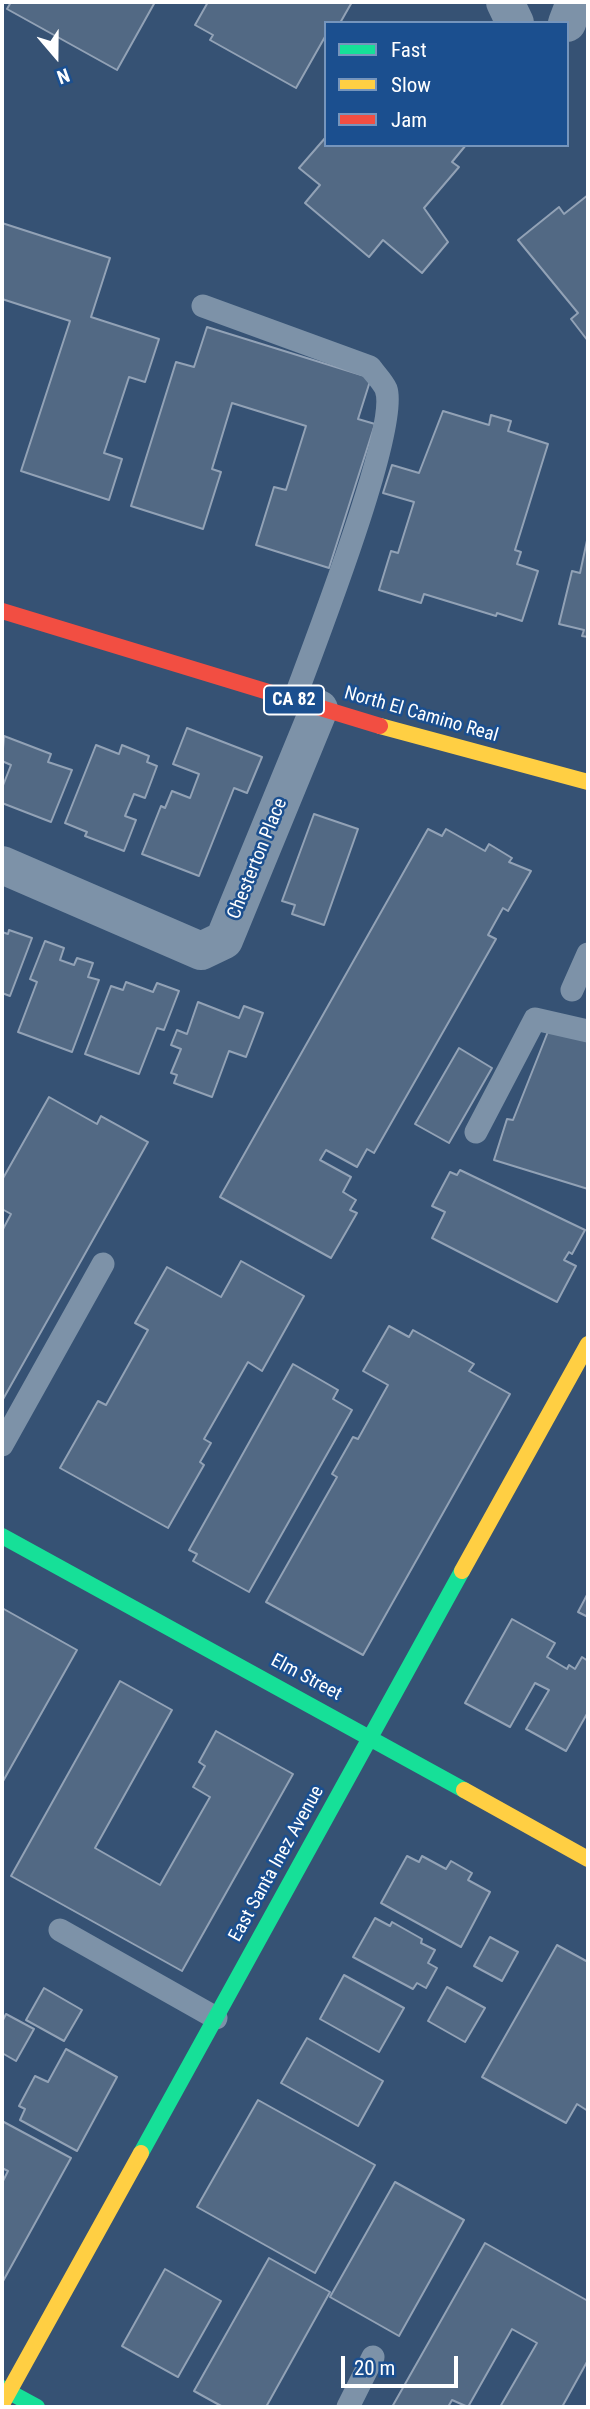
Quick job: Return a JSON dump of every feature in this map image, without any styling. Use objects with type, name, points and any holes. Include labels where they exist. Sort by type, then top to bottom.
[{"type":"street","points":[[505,2],[514,21]]},
{"type":"street","points":[[568,21],[575,2]]},
{"type":"street","name":"North El Camino Real","points":[[2,611],[307,704],[588,782]]},
{"type":"street","name":"Chesterton Place","points":[[2,865],[201,951],[213,946],[224,940],[307,704]]},
{"type":"street","name":"East Santa Inez Avenue","points":[[4,2395],[216,2018],[588,1344]]},
{"type":"street","name":"Elm Street","points":[[2,1536],[588,1858]]},
{"type":"street","points":[[4,2395],[37,2407]]},
{"type":"lane","points":[[203,306],[370,368],[386,389],[387,417],[307,704]]},
{"type":"lane","points":[[572,990],[588,954]]},
{"type":"lane","points":[[476,1132],[535,1019],[588,1031]]},
{"type":"lane","points":[[2,1444],[103,1264]]},
{"type":"lane","points":[[60,1930],[216,2018]]},
{"type":"lane","points":[[348,2407],[373,2357]]},
{"type":"building","points":[[11,2],[155,2],[117,70],[7,9]]},
{"type":"building","points":[[208,2],[352,2],[341,21],[324,21],[324,39],[296,88],[210,40],[213,35],[195,25]]},
{"type":"building","points":[[324,139],[324,147],[464,147],[452,162],[459,167],[424,208],[448,242],[422,273],[383,240],[369,257],[305,203],[320,185],[299,168]]},
{"type":"building","points":[[588,195],[588,341],[571,319],[578,313],[518,240],[559,207],[564,214]]},
{"type":"building","points":[[2,223],[110,258],[91,317],[159,339],[145,382],[129,377],[104,453],[122,459],[109,500],[21,471],[70,321],[2,299]]},
{"type":"building","points":[[207,327],[371,378],[358,419],[375,424],[329,568],[256,545],[274,487],[286,490],[306,426],[232,403],[212,469],[221,472],[203,529],[131,506],[176,362],[194,367]]},
{"type":"building","points":[[443,411],[489,425],[491,415],[511,421],[508,431],[548,444],[515,550],[521,552],[517,564],[538,571],[522,621],[424,594],[421,603],[379,590],[391,551],[398,553],[414,502],[383,493],[392,465],[419,473]]},
{"type":"building","points":[[588,536],[588,637],[582,636],[584,630],[559,624],[572,571],[580,573]]},
{"type":"building","points":[[187,728],[262,757],[247,793],[234,788],[199,876],[142,854],[161,806],[165,808],[172,791],[190,798],[199,774],[173,764]]},
{"type":"building","points":[[4,736],[51,754],[48,762],[72,770],[51,822],[2,803],[2,788],[11,765],[2,761]]},
{"type":"building","points":[[96,745],[119,754],[122,745],[149,756],[147,762],[157,766],[145,798],[134,794],[125,816],[136,820],[124,851],[85,836],[87,832],[65,823]]},
{"type":"building","points":[[314,814],[358,829],[324,925],[292,914],[295,905],[282,901]]},
{"type":"building","points":[[428,829],[442,836],[446,829],[485,851],[489,844],[512,858],[509,862],[531,871],[508,911],[503,908],[488,935],[496,939],[374,1153],[367,1149],[357,1167],[326,1150],[320,1160],[351,1177],[343,1192],[356,1200],[350,1210],[357,1213],[331,1258],[220,1197]]},
{"type":"building","points":[[9,930],[32,938],[10,996],[2,993],[2,932],[8,934]]},
{"type":"building","points":[[45,941],[64,948],[60,960],[74,965],[77,958],[93,963],[88,977],[99,980],[72,1052],[18,1032],[37,982],[30,979]]},
{"type":"building","points":[[126,982],[153,992],[157,983],[179,991],[164,1030],[157,1028],[139,1074],[85,1054],[111,986],[123,990]]},
{"type":"building","points":[[198,1002],[239,1018],[244,1006],[263,1013],[246,1057],[229,1051],[212,1097],[174,1083],[177,1075],[171,1073],[181,1049],[171,1045],[177,1030],[187,1034]]},
{"type":"building","points":[[549,1029],[588,1041],[588,1189],[494,1160],[507,1119],[513,1120]]},
{"type":"building","points":[[459,1048],[492,1068],[449,1143],[415,1124]]},
{"type":"building","points":[[49,1097],[97,1124],[101,1116],[148,1142],[2,1401],[2,1231],[11,1214],[2,1209],[2,1180]]},
{"type":"building","points":[[460,1170],[585,1230],[572,1254],[569,1252],[564,1260],[576,1266],[557,1302],[432,1238],[445,1212],[432,1206],[450,1172],[457,1175]]},
{"type":"building","points":[[241,1261],[304,1296],[262,1371],[248,1362],[204,1439],[211,1443],[200,1462],[204,1465],[168,1528],[60,1468],[98,1401],[106,1405],[148,1330],[135,1323],[167,1267],[221,1297]]},
{"type":"building","points":[[389,1326],[409,1337],[413,1330],[474,1364],[469,1371],[510,1394],[363,1655],[266,1602],[337,1477],[332,1474],[353,1437],[358,1439],[388,1385],[363,1371]]},
{"type":"building","points":[[293,1364],[338,1390],[333,1399],[352,1410],[249,1592],[193,1561],[197,1554],[189,1550]]},
{"type":"building","points":[[588,1593],[588,1617],[578,1612]]},
{"type":"building","points":[[2,1608],[77,1650],[2,1783]]},
{"type":"building","points":[[512,1619],[555,1643],[547,1657],[567,1669],[569,1665],[575,1669],[582,1657],[588,1661],[588,1712],[566,1751],[526,1729],[549,1690],[535,1683],[510,1727],[465,1703]]},
{"type":"building","points":[[120,1681],[172,1710],[95,1848],[160,1885],[210,1797],[193,1787],[205,1766],[199,1762],[216,1731],[293,1774],[182,1971],[11,1876]]},
{"type":"building","points":[[407,1856],[419,1862],[422,1856],[446,1869],[451,1861],[472,1873],[468,1880],[490,1892],[461,1947],[381,1903]]},
{"type":"building","points":[[375,1918],[390,1926],[392,1922],[422,1939],[421,1943],[435,1950],[428,1963],[437,1968],[426,1988],[417,1983],[413,1989],[353,1957]]},
{"type":"building","points":[[490,1937],[518,1952],[502,1981],[474,1966]]},
{"type":"building","points":[[557,1945],[588,1962],[588,2111],[577,2104],[566,2123],[482,2077]]},
{"type":"building","points":[[344,1975],[404,2008],[379,2052],[320,2019]]},
{"type":"building","points":[[447,1987],[485,2008],[465,2042],[428,2021]]},
{"type":"building","points":[[44,1988],[82,2010],[64,2041],[26,2020]]},
{"type":"building","points":[[6,2014],[34,2029],[16,2061],[2,2053],[2,2022]]},
{"type":"building","points":[[307,2038],[383,2081],[358,2126],[281,2083]]},
{"type":"building","points":[[66,2049],[117,2077],[77,2151],[20,2120],[25,2109],[19,2106],[35,2076],[48,2082]]},
{"type":"building","points":[[258,2100],[375,2165],[315,2273],[197,2207]]},
{"type":"building","points":[[2,2121],[71,2158],[2,2283],[2,2183],[8,2171],[2,2168]]},
{"type":"building","points":[[395,2182],[464,2220],[399,2336],[330,2297]]},
{"type":"building","points":[[485,2243],[588,2301],[588,2360],[562,2407],[500,2407],[537,2343],[512,2329],[468,2407],[452,2400],[448,2407],[392,2407]]},
{"type":"building","points":[[269,2258],[330,2292],[266,2407],[223,2407],[194,2391]]},
{"type":"building","points":[[165,2269],[221,2301],[178,2377],[122,2346]]},
{"type":"traffic: fast","points":[[2,1536],[464,1790]]},
{"type":"traffic: fast","points":[[141,2153],[462,1571]]},
{"type":"traffic: fast","points":[[2,2388],[37,2407]]},
{"type":"traffic: slow","points":[[380,726],[588,782]]},
{"type":"traffic: slow","points":[[462,1571],[588,1344]]},
{"type":"traffic: slow","points":[[464,1790],[588,1859]]},
{"type":"traffic: slow","points":[[2,2404],[141,2153]]},
{"type":"traffic: jam","points":[[2,611],[380,726]]}]
